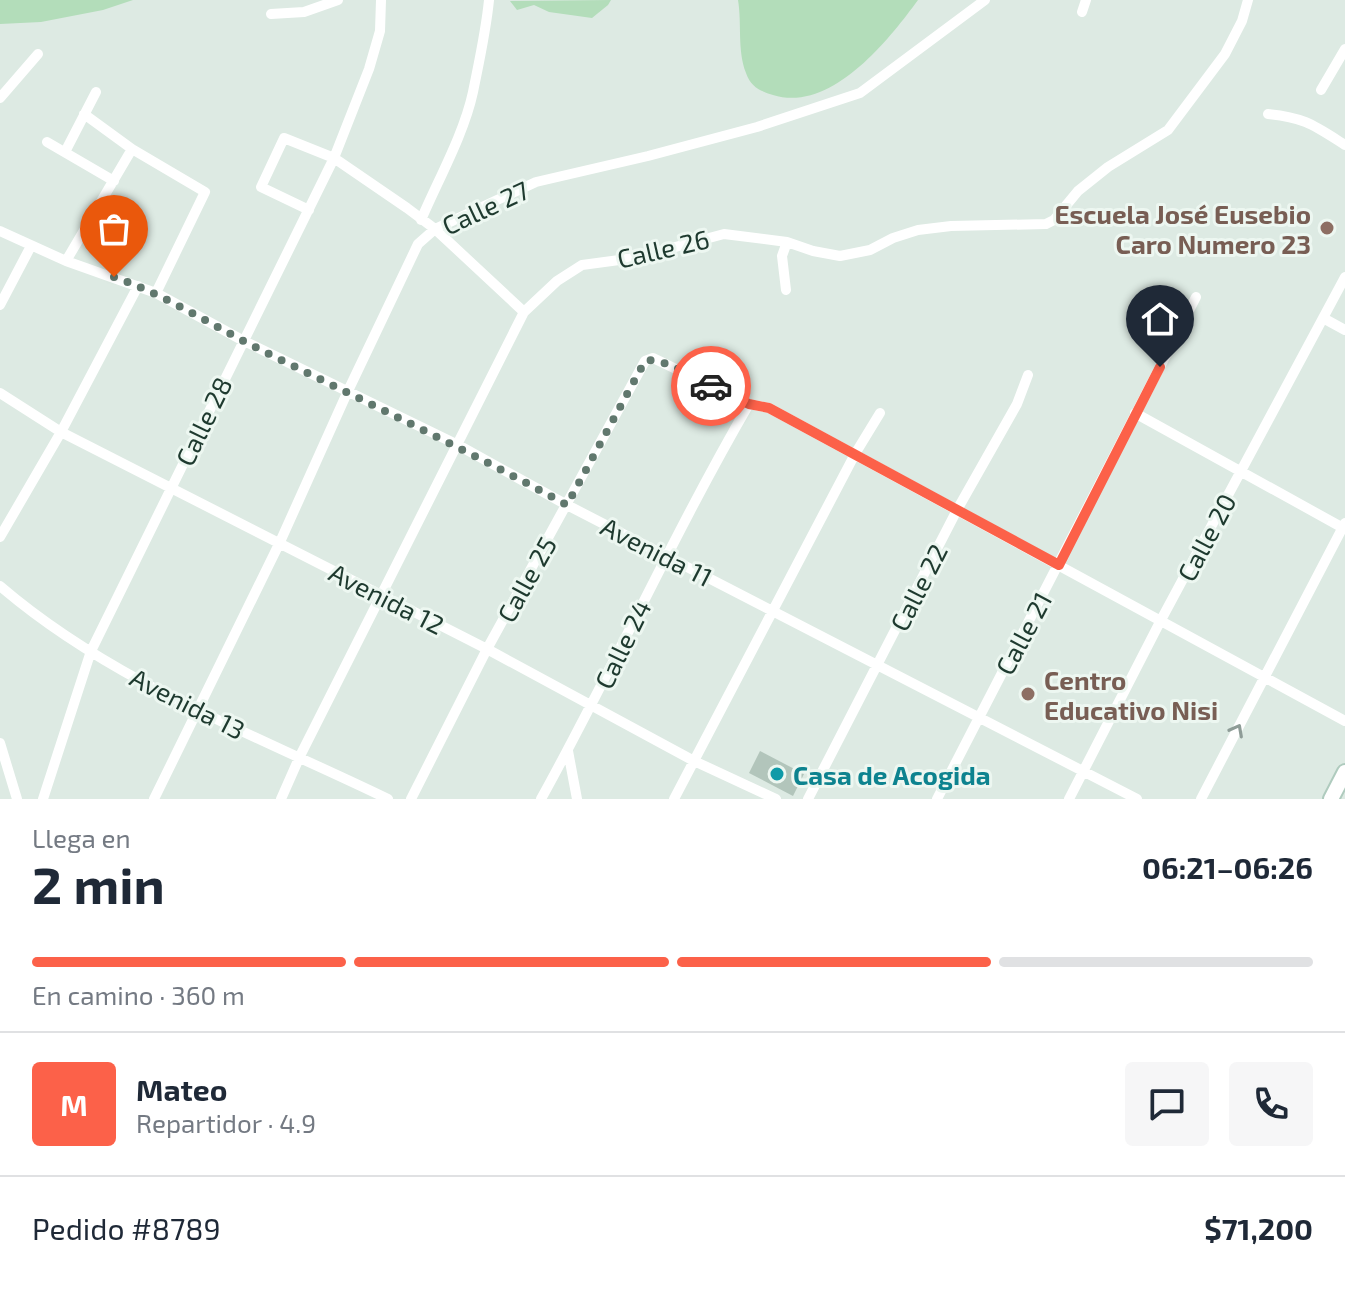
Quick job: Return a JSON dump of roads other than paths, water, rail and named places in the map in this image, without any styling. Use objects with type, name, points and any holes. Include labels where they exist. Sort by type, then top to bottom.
[{"type":"street","points":[[271,14],[304,12],[338,0]]},
{"type":"street","name":"Calle 28","points":[[43,799],[91,651],[334,158],[369,69],[380,31],[381,0]]},
{"type":"street","points":[[421,220],[461,128],[473,91],[484,43],[489,0]]},
{"type":"street","name":"Calle 27","points":[[154,799],[280,542],[418,244],[435,229],[536,182],[757,127],[860,93],[985,0]]},
{"type":"street","points":[[1082,12],[1086,0]]},
{"type":"street","name":"Calle 26","points":[[281,799],[524,312],[557,281],[582,265],[634,258],[724,234],[787,242],[840,256],[870,250],[918,230],[951,226],[1037,225],[1054,220],[1078,191],[1108,167],[1168,130],[1225,54],[1242,21],[1248,0]]},
{"type":"street","points":[[1321,90],[1345,49]]},
{"type":"street","points":[[0,98],[38,54]]},
{"type":"street","points":[[65,152],[96,92]]},
{"type":"street","points":[[84,114],[132,149],[205,192],[156,293]]},
{"type":"street","points":[[1268,114],[1293,116],[1307,121],[1345,145]]},
{"type":"street","points":[[309,210],[261,187],[284,138],[334,158],[435,229],[524,312]]},
{"type":"street","points":[[47,142],[114,181]]},
{"type":"street","points":[[66,261],[132,149]]},
{"type":"street","name":"Avenida 11","points":[[0,231],[66,261],[156,293],[347,393],[458,445],[567,505],[879,663],[978,718],[1137,799]]},
{"type":"street","points":[[786,290],[782,256],[787,242]]},
{"type":"street","points":[[0,305],[31,246]]},
{"type":"street","name":"Calle 20","points":[[1069,799],[1345,277]]},
{"type":"street","points":[[0,537],[61,432],[138,286]]},
{"type":"street","name":"Calle 21","points":[[937,799],[1196,297]]},
{"type":"street","points":[[1323,318],[1345,330]]},
{"type":"street","name":"Calle 25","points":[[412,798],[487,649],[645,361],[653,358],[661,361],[749,404]]},
{"type":"street","name":"Calle 22","points":[[808,799],[957,510],[1017,404],[1028,375]]},
{"type":"street","name":"Avenida 12","points":[[0,393],[61,432],[487,649],[694,761],[776,799]]},
{"type":"street","points":[[749,404],[769,408],[1345,721]]},
{"type":"street","name":"Calle 24","points":[[541,799],[667,554],[749,404]]},
{"type":"street","points":[[674,799],[855,454],[880,413]]},
{"type":"street","points":[[1135,413],[1344,526],[1201,799]]},
{"type":"street","name":"Avenida 13","points":[[0,586],[28,610],[91,651],[196,712],[300,756],[388,799]]},
{"type":"street","points":[[0,743],[17,799]]},
{"type":"street","points":[[568,751],[577,799]]},
{"type":"street","points":[[1331,799],[1345,772]]},
{"type":"place","name":"Escuela José Eusebio Caro Numero 23","points":[[1327,228]]},
{"type":"place","name":"Centro Educativo Nisi","points":[[1028,694]]},
{"type":"place","name":"Casa de Acogida","points":[[777,774]]}]
